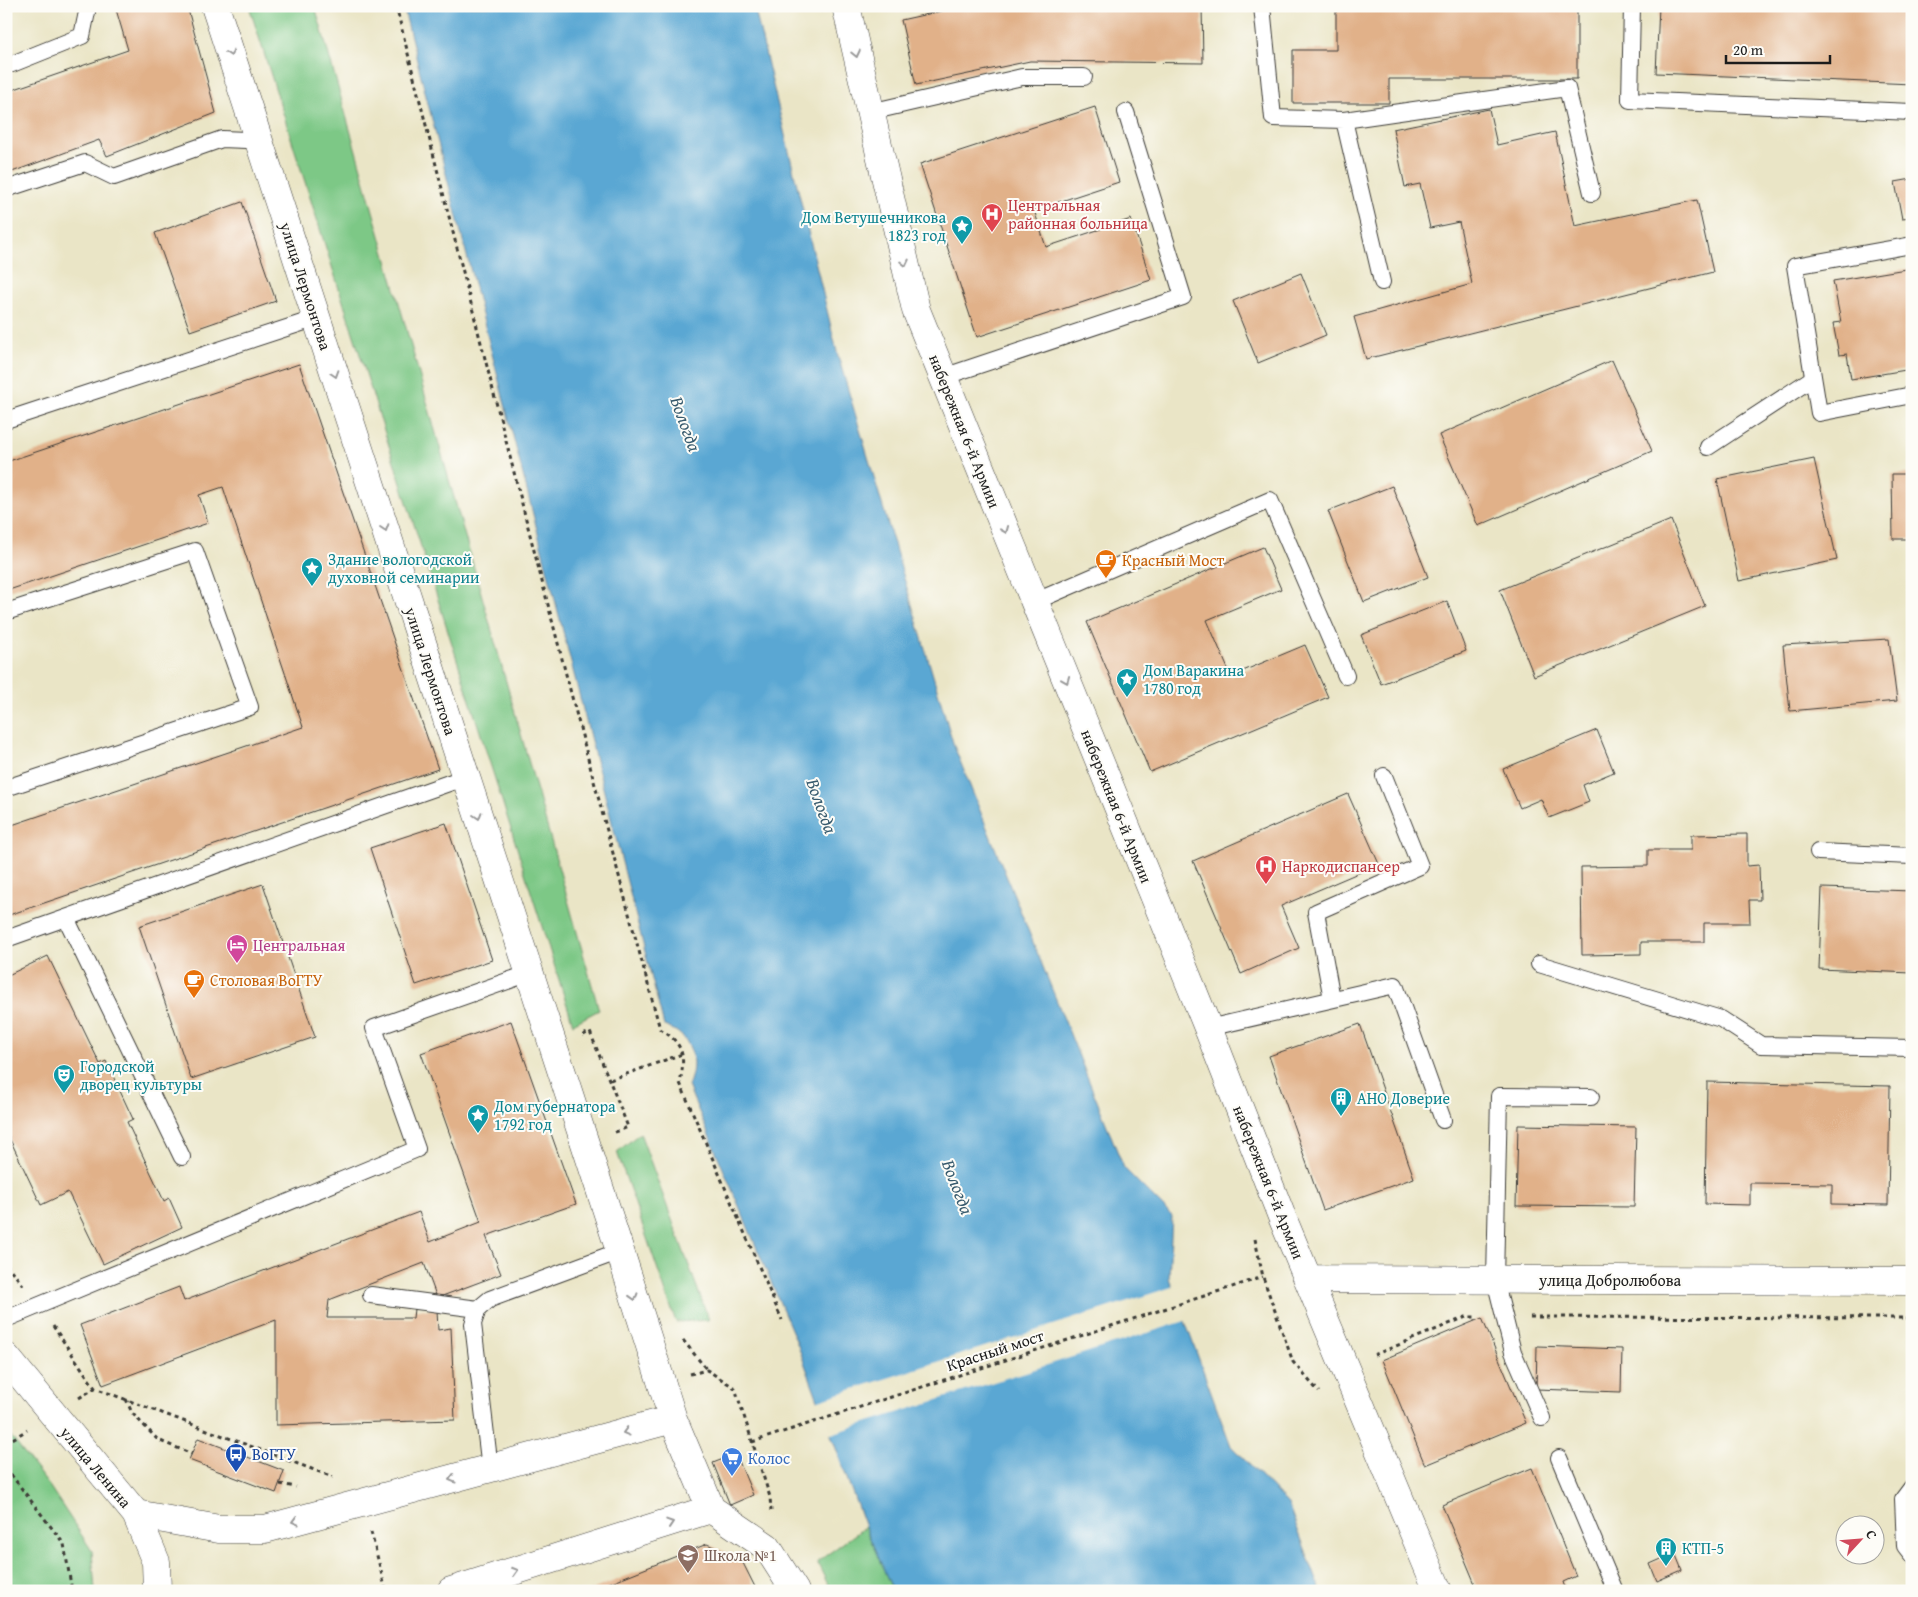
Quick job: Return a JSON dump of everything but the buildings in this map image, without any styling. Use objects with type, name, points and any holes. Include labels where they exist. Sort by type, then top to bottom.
[{"type":"street","name":"улица Лермонтова","points":[[215,6],[620,1251],[672,1419],[711,1509]]},
{"type":"street","name":"набережная 6-й Армии","points":[[846,6],[916,310],[1308,1279],[1438,1591]]},
{"type":"street","name":"улица Добролюбова","points":[[1308,1279],[1912,1281]]},
{"type":"street","name":"улица Ленина","points":[[6,1357],[136,1514],[156,1562],[157,1591]]},
{"type":"street","points":[[136,1514],[219,1529],[265,1529],[672,1419]]},
{"type":"street","points":[[452,1591],[711,1509],[766,1547],[795,1591]]},
{"type":"lane","points":[[6,63],[12,64],[82,36],[87,12],[86,6]]},
{"type":"lane","points":[[1262,6],[1273,118],[1344,120],[1567,88],[1592,193]]},
{"type":"lane","points":[[1632,6],[1630,100],[1912,112]]},
{"type":"lane","points":[[870,112],[1022,77],[1084,77]]},
{"type":"lane","points":[[943,378],[1183,296],[1126,112]]},
{"type":"lane","points":[[1344,120],[1382,282]]},
{"type":"lane","points":[[6,189],[85,163],[114,177],[222,139],[246,140],[257,136]]},
{"type":"lane","points":[[1912,246],[1795,266],[1818,413],[1912,395]]},
{"type":"lane","points":[[6,420],[317,318]]},
{"type":"lane","points":[[1708,447],[1813,378]]},
{"type":"lane","points":[[1034,602],[1270,500],[1346,676]]},
{"type":"lane","points":[[6,612],[195,551],[250,707],[6,788]]},
{"type":"lane","points":[[1332,1000],[1316,912],[1420,866],[1384,776]]},
{"type":"lane","points":[[6,939],[466,777]]},
{"type":"lane","points":[[1818,852],[1912,856]]},
{"type":"lane","points":[[66,918],[182,1157]]},
{"type":"lane","points":[[1539,964],[1721,1019],[1761,1045],[1912,1048]]},
{"type":"lane","points":[[6,1320],[416,1149],[374,1028],[530,973]]},
{"type":"lane","points":[[1208,1028],[1395,985],[1443,1120]]},
{"type":"lane","points":[[1542,1418],[1513,1352],[1495,1280],[1499,1096],[1591,1097]]},
{"type":"lane","points":[[490,1469],[474,1324],[478,1309],[490,1299],[620,1251]]},
{"type":"lane","points":[[371,1295],[478,1309]]},
{"type":"lane","points":[[1559,1458],[1615,1591]]},
{"type":"lane","points":[[1912,1487],[1903,1500],[1905,1546],[1912,1555]]},
{"type":"path","points":[[396,6],[472,308],[660,1029],[671,1036],[682,1054],[684,1063],[680,1083],[782,1320]]},
{"type":"path","points":[[590,1032],[628,1127]]},
{"type":"path","points":[[610,1080],[682,1054]]},
{"type":"path","points":[[1254,1234],[1263,1277],[1293,1362]]},
{"type":"path","points":[[6,1264],[40,1306],[94,1388],[334,1478]]},
{"type":"path","name":"Красный мост","points":[[752,1442],[1263,1277]]},
{"type":"path","points":[[1374,1355],[1466,1317],[1912,1318]]},
{"type":"path","points":[[683,1375],[707,1370],[735,1388],[770,1497]]},
{"type":"path","points":[[126,1399],[132,1413],[158,1440],[192,1454]]},
{"type":"path","points":[[6,1468],[64,1544],[72,1591]]},
{"type":"green space","points":[[249,6],[315,6],[599,1010],[573,1024]]},
{"type":"green space","points":[[640,1133],[709,1320],[676,1322],[617,1152]]},
{"type":"green space","points":[[6,1430],[50,1487],[92,1551],[95,1591],[6,1591]]},
{"type":"green space","points":[[865,1527],[893,1591],[831,1591],[817,1562]]},
{"type":"water","name":"Вологда","points":[[403,6],[754,6],[838,356],[954,746],[1124,1168],[1172,1216],[1169,1278],[1231,1446],[1288,1504],[1321,1591],[893,1591],[865,1527],[797,1343],[688,1086],[693,1067],[691,1050],[681,1035],[664,1026]]},
{"type":"pier","points":[[1175,1286],[1188,1320],[828,1435],[816,1401]]},
{"type":"place","name":"Центральная районная больница","points":[[992,233]]},
{"type":"place","name":"Дом Ветушечникова 1823 год","points":[[962,245]]},
{"type":"place","name":"Красный Мост","points":[[1106,579]]},
{"type":"place","name":"Здание вологодской духовной семинарии","points":[[312,587]]},
{"type":"place","name":"Дом Варакина 1780 год","points":[[1127,698]]},
{"type":"place","name":"Наркодиспансер","points":[[1266,885]]},
{"type":"place","name":"Центральная","points":[[237,964]]},
{"type":"place","name":"Столовая ВоГТУ","points":[[194,999]]},
{"type":"place","name":"Городской дворец культуры","points":[[64,1094]]},
{"type":"place","name":"АНО Доверие","points":[[1341,1117]]},
{"type":"place","name":"Дом губернатора 1792 год","points":[[478,1134]]},
{"type":"place","name":"ВоГТУ","points":[[236,1473]]},
{"type":"place","name":"Колос","points":[[732,1477]]},
{"type":"place","name":"КТП-5","points":[[1666,1567]]},
{"type":"place","name":"Школа №1","points":[[688,1574]]}]
